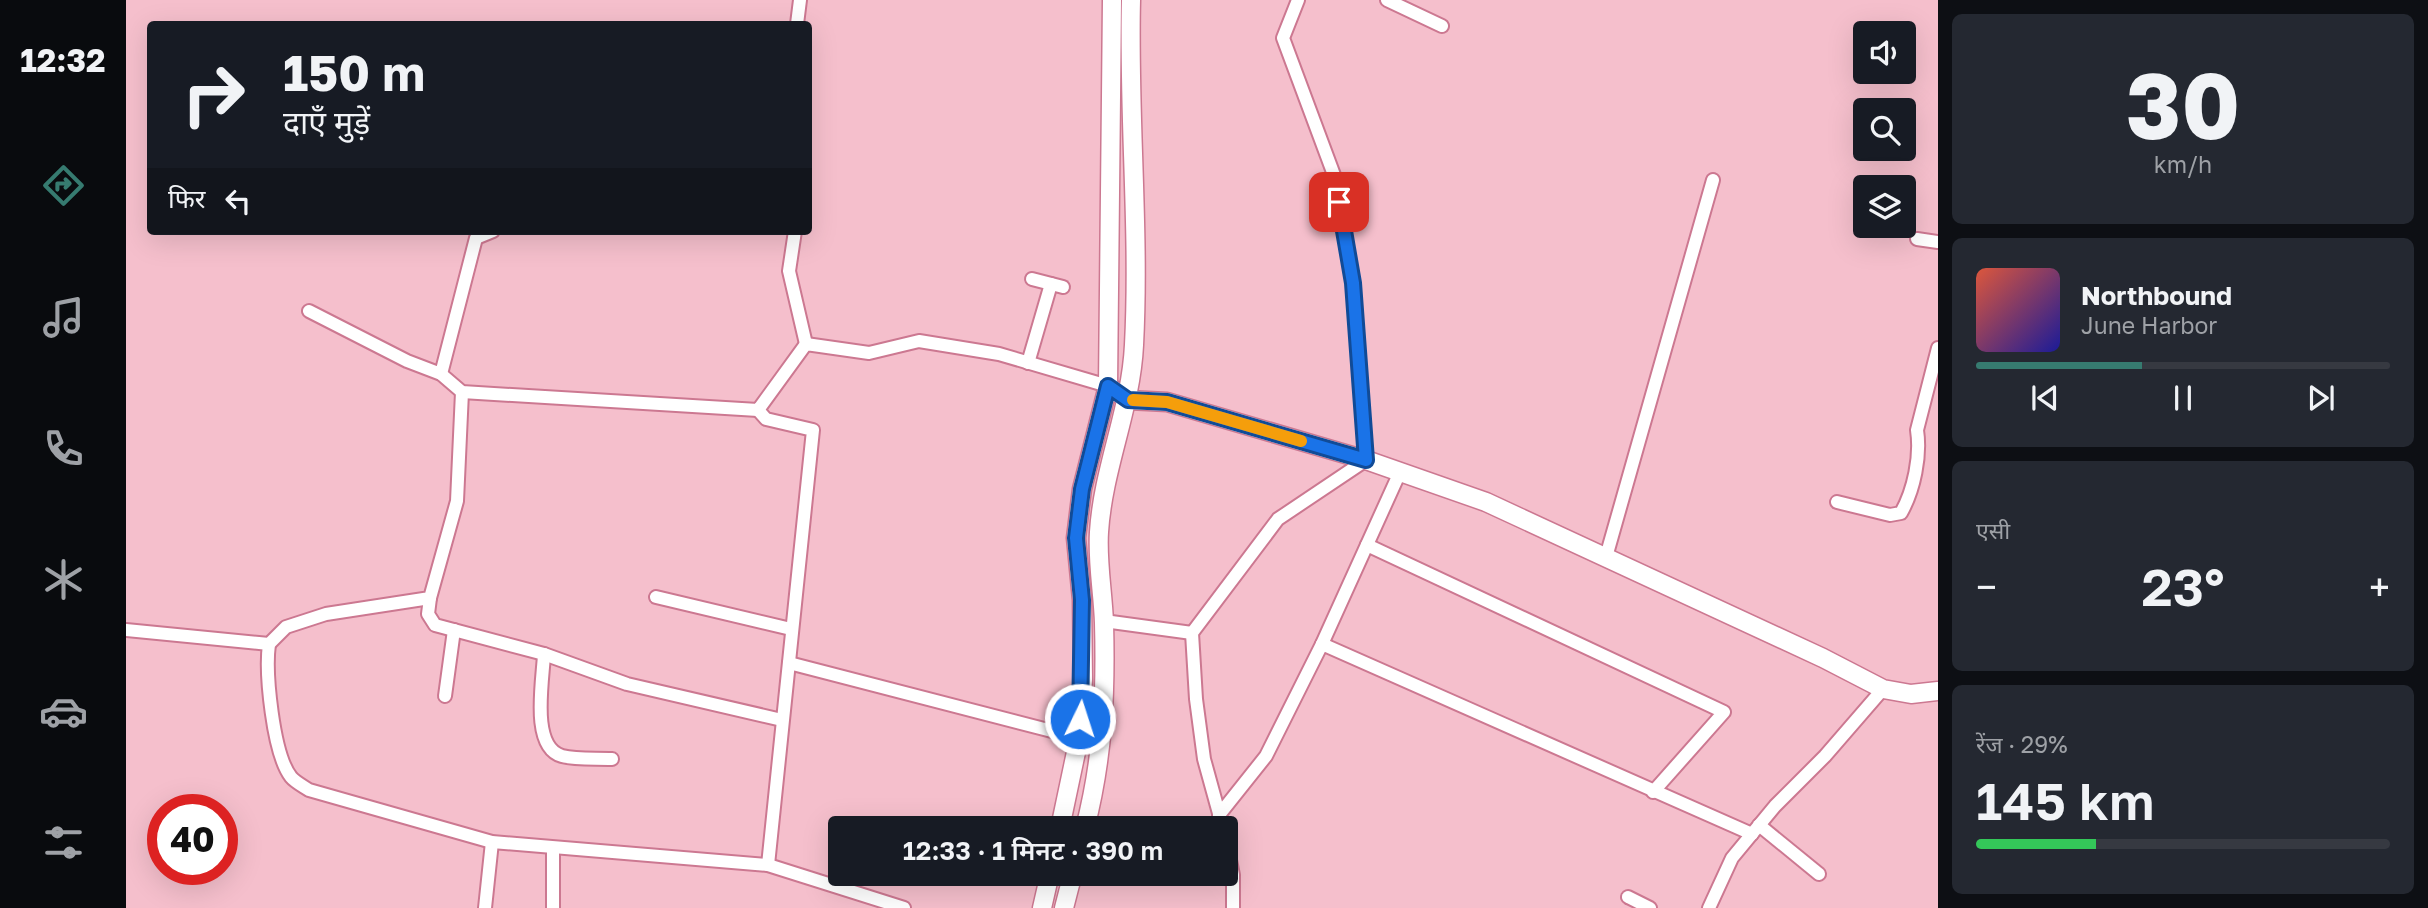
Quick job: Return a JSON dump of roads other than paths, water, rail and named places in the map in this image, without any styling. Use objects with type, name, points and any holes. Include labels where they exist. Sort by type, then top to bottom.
[{"type":"street","points":[[797,21],[800,0]]},
{"type":"street","points":[[1063,816],[1079,738],[1083,680],[1082,600],[1076,538],[1082,489],[1108,386],[1112,0]]},
{"type":"street","points":[[1088,816],[1095,788],[1104,723],[1100,521],[1103,493],[1128,400],[1134,348],[1137,248],[1131,0]]},
{"type":"street","points":[[1298,0],[1283,38],[1334,175],[1353,283],[1366,460]]},
{"type":"street","points":[[1387,0],[1404,3],[1442,26]]},
{"type":"street","points":[[1606,557],[1713,180]]},
{"type":"street","points":[[441,374],[476,238],[483,235]]},
{"type":"street","points":[[758,410],[806,344],[789,271],[794,235]]},
{"type":"street","points":[[1917,239],[1938,242]]},
{"type":"street","points":[[1028,363],[1057,285],[1032,279]]},
{"type":"street","points":[[309,311],[407,361],[441,374],[462,392],[758,410],[766,419],[813,430],[768,865]]},
{"type":"street","points":[[806,344],[869,353],[919,341],[999,355],[1108,386],[1128,400],[1167,402],[1366,460],[1486,502],[1883,689],[1911,694],[1938,691]]},
{"type":"street","points":[[1838,502],[1890,514],[1901,513],[1910,497],[1919,442],[1917,430],[1938,348]]},
{"type":"street","points":[[462,392],[457,501],[428,614],[435,625],[544,654],[627,684],[782,720]]},
{"type":"street","points":[[1220,816],[1204,759],[1196,699],[1192,633],[1278,519],[1366,460]]},
{"type":"street","points":[[1224,816],[1266,756],[1322,644],[1400,472]]},
{"type":"street","points":[[1367,545],[1724,712],[1653,792]]},
{"type":"street","points":[[656,597],[791,629]]},
{"type":"street","points":[[430,598],[326,614],[286,627],[269,644],[266,667],[272,712],[283,759],[292,777],[309,790],[492,842],[768,865],[904,908]]},
{"type":"street","points":[[1104,621],[1192,633]]},
{"type":"street","points":[[126,629],[269,644]]},
{"type":"street","points":[[445,696],[454,630]]},
{"type":"street","points":[[1322,644],[1653,792],[1756,829],[1819,874]]},
{"type":"street","points":[[544,654],[541,733],[548,747],[561,756],[612,759]]},
{"type":"street","points":[[789,663],[1079,738]]},
{"type":"street","points":[[1709,908],[1732,858],[1883,689]]},
{"type":"street","points":[[485,908],[492,842]]},
{"type":"street","points":[[553,908],[554,849]]},
{"type":"street","points":[[1042,908],[1047,886]]},
{"type":"street","points":[[1064,908],[1070,886]]},
{"type":"street","points":[[1233,886],[1233,908]]},
{"type":"street","points":[[1628,897],[1650,908]]}]
